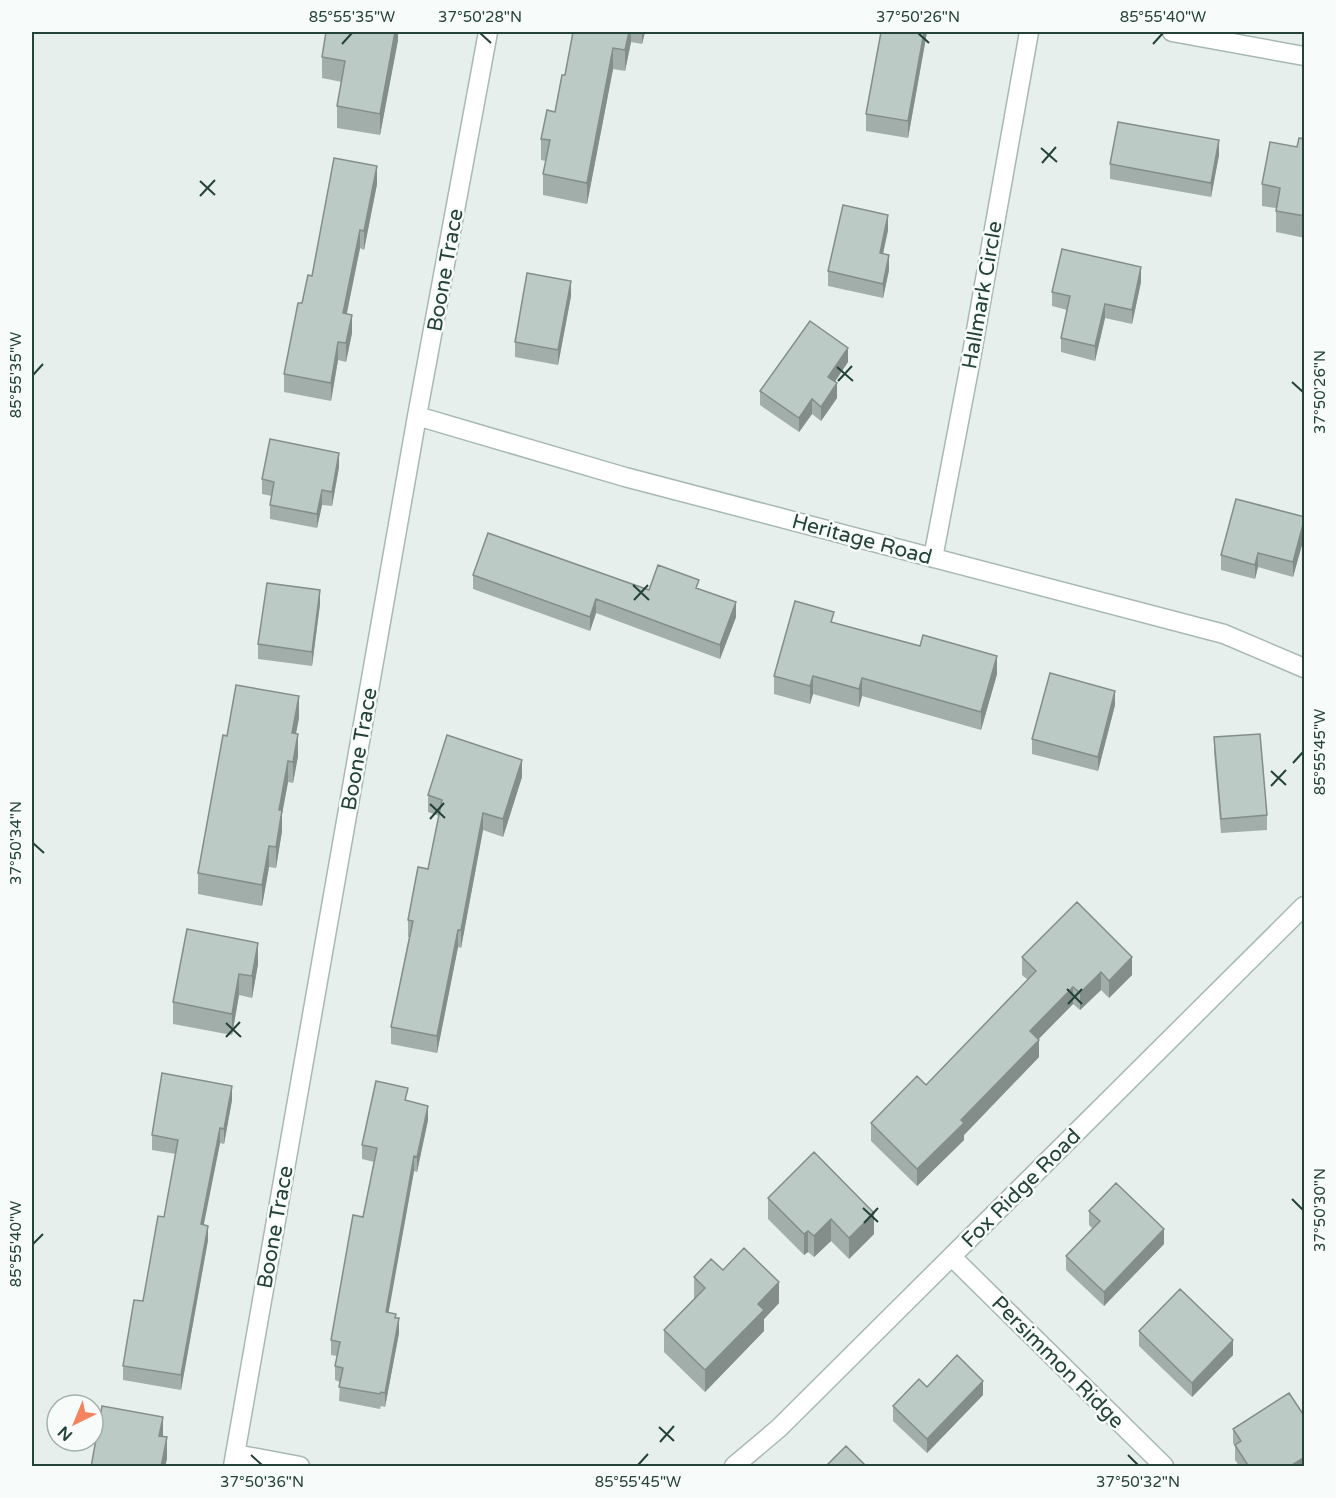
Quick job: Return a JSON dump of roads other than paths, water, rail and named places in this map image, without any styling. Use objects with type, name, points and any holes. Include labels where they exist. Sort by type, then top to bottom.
[{"type":"street","name":"Boone Trace","points":[[234,1460],[417,416],[488,32]]},
{"type":"street","name":"Hallmark Circle","points":[[933,558],[1029,32]]},
{"type":"street","points":[[1172,32],[1305,56]]},
{"type":"street","name":"Heritage Road","points":[[417,416],[626,477],[1224,634],[1305,668]]},
{"type":"street","name":"Fox Ridge Road","points":[[734,1467],[779,1428],[1305,906]]},
{"type":"street","name":"Persimmon Ridge","points":[[952,1257],[1164,1467]]},
{"type":"street","points":[[234,1460],[300,1467]]}]
